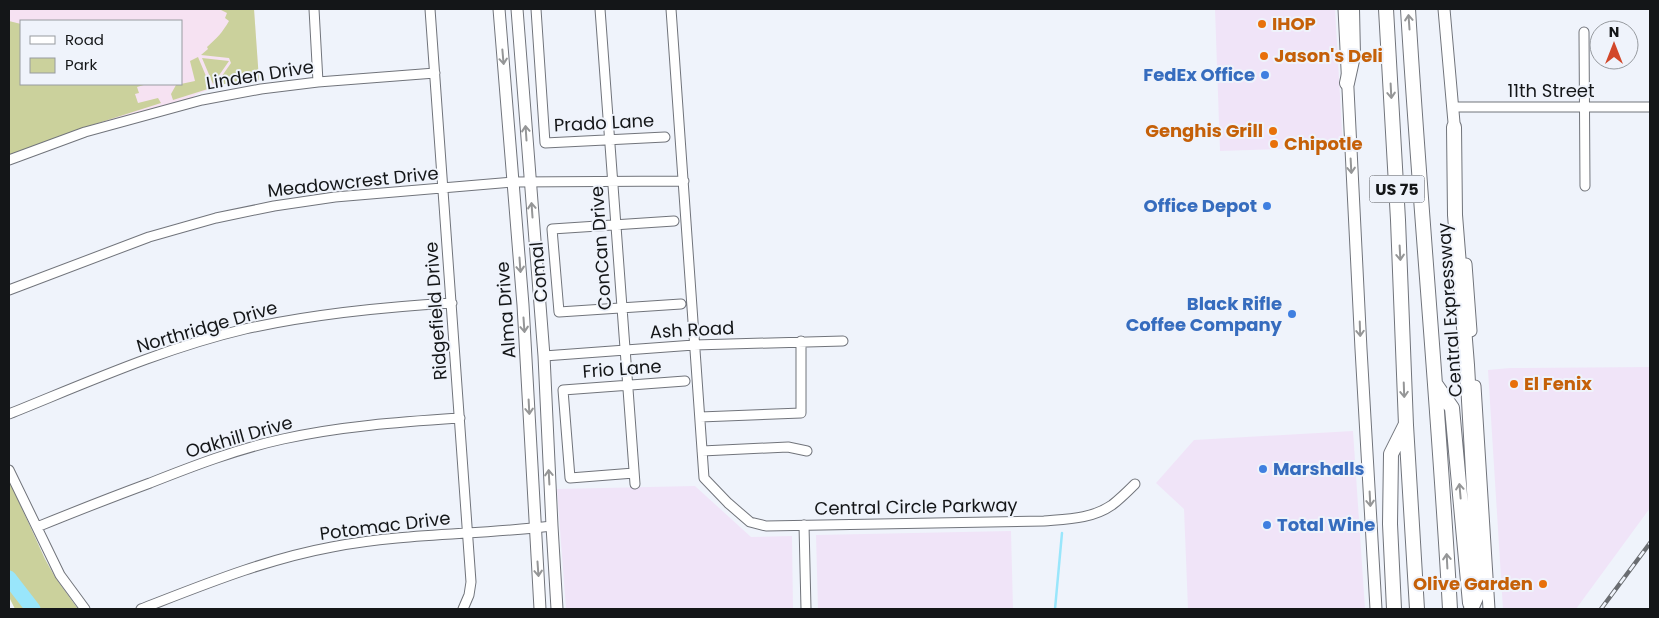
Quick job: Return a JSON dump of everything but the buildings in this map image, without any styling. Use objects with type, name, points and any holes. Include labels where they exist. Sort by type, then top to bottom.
[{"type":"highway","points":[[1347,83],[1353,56],[1352,9]]},
{"type":"highway","name":"US 75","points":[[1386,9],[1417,609]]},
{"type":"highway","name":"Central Expressway","points":[[1408,9],[1417,158],[1436,384],[1450,609]]},
{"type":"highway","points":[[1454,126],[1456,222],[1477,543],[1478,593],[1471,609]]},
{"type":"highway","points":[[1436,384],[1452,408],[1471,609]]},
{"type":"highway","points":[[1394,609],[1390,533],[1391,454],[1406,425]]},
{"type":"main road","name":"Alma Drive","points":[[499,9],[514,182],[527,368],[540,609]]},
{"type":"main road","name":"Alma Drive","points":[[517,9],[544,356],[557,609]]},
{"type":"main road","points":[[1344,9],[1376,609]]},
{"type":"main road","name":"Central Expressway","points":[[1444,9],[1474,366],[1489,609]]},
{"type":"street","points":[[314,9],[318,82]]},
{"type":"street","name":"Ridgefield Drive","points":[[430,9],[471,582],[469,595],[463,609]]},
{"type":"street","name":"Prado Lane","points":[[536,9],[545,143],[665,137]]},
{"type":"street","name":"ConCan Drive","points":[[600,9],[635,484]]},
{"type":"street","points":[[671,9],[702,450],[788,447],[807,450]]},
{"type":"street","points":[[1584,32],[1585,186]]},
{"type":"street","name":"Linden Drive","points":[[9,160],[85,132],[202,100],[262,89],[318,82],[435,73]]},
{"type":"street","name":"11th Street","points":[[1453,107],[1650,108]]},
{"type":"street","name":"Meadowcrest Drive","points":[[9,290],[149,237],[216,218],[274,206],[335,197],[514,182],[684,181]]},
{"type":"street","points":[[615,224],[674,221]]},
{"type":"street","name":"Comal","points":[[615,224],[552,229],[559,312],[622,309]]},
{"type":"street","name":"Northridge Drive","points":[[9,414],[151,358],[243,330],[299,318],[358,310],[452,303]]},
{"type":"street","points":[[622,309],[681,304]]},
{"type":"street","name":"Ash Road","points":[[544,356],[694,345],[843,340]]},
{"type":"street","points":[[700,417],[801,413],[801,342]]},
{"type":"street","name":"Frio Lane","points":[[634,473],[570,478],[563,390],[685,381]]},
{"type":"street","name":"Oakhill Drive","points":[[37,527],[197,464],[248,448],[330,430],[373,424],[460,418]]},
{"type":"street","name":"Central Circle Parkway","points":[[702,450],[704,478],[750,522],[766,526],[1044,521],[1075,518],[1095,514],[1112,505],[1135,484]]},
{"type":"street","points":[[9,470],[60,575],[85,609]]},
{"type":"street","points":[[804,525],[806,609]]},
{"type":"street","name":"Potomac Drive","points":[[141,609],[226,576],[277,560],[332,547],[383,539],[552,526]]},
{"type":"shaded area","points":[[9,9],[254,9],[259,81],[250,83],[243,80],[221,85],[197,94],[190,99],[9,160]]},
{"type":"shaded area","points":[[1215,9],[1335,9],[1343,147],[1220,151]]},
{"type":"shaded area","points":[[1650,367],[1650,508],[1576,609],[1503,609],[1488,370],[1510,368]]},
{"type":"shaded area","points":[[1353,431],[1365,609],[1188,609],[1184,509],[1156,483],[1194,440]]},
{"type":"shaded area","points":[[695,486],[751,537],[792,536],[793,609],[566,609],[557,489]]},
{"type":"shaded area","points":[[1011,531],[1013,609],[818,609],[816,535]]},
{"type":"green space","points":[[219,9],[254,9],[259,80],[252,83],[244,80],[215,86],[231,63],[229,58],[201,55],[208,49],[207,47],[229,21],[225,18],[227,13]]},
{"type":"green space","points":[[9,21],[20,24],[20,85],[144,85],[137,87],[139,93],[135,94],[138,103],[158,98],[161,103],[89,126],[9,156]]},
{"type":"green space","points":[[198,57],[211,88],[173,100],[171,94],[176,85],[195,81],[190,61]]},
{"type":"green space","points":[[202,58],[229,61],[213,84]]},
{"type":"green space","points":[[9,480],[45,559],[55,577],[78,609],[15,609],[9,597]]},
{"type":"waterway","points":[[1055,609],[1062,533]]},
{"type":"waterway","points":[[9,578],[33,609]]},
{"type":"railway","points":[[1601,609],[1650,543]]},
{"type":"place","name":"IHOP","points":[[1262,24]]},
{"type":"place","name":"Jason's Deli","points":[[1264,56]]},
{"type":"place","name":"FedEx Office","points":[[1265,75]]},
{"type":"place","name":"Genghis Grill","points":[[1273,131]]},
{"type":"place","name":"Chipotle","points":[[1274,144]]},
{"type":"place","name":"Office Depot","points":[[1267,206]]},
{"type":"place","name":"Black Rifle Coffee Company","points":[[1292,314]]},
{"type":"place","name":"El Fenix","points":[[1514,384]]},
{"type":"place","name":"Marshalls","points":[[1263,469]]},
{"type":"place","name":"Total Wine","points":[[1267,525]]},
{"type":"place","name":"Olive Garden","points":[[1543,584]]}]
